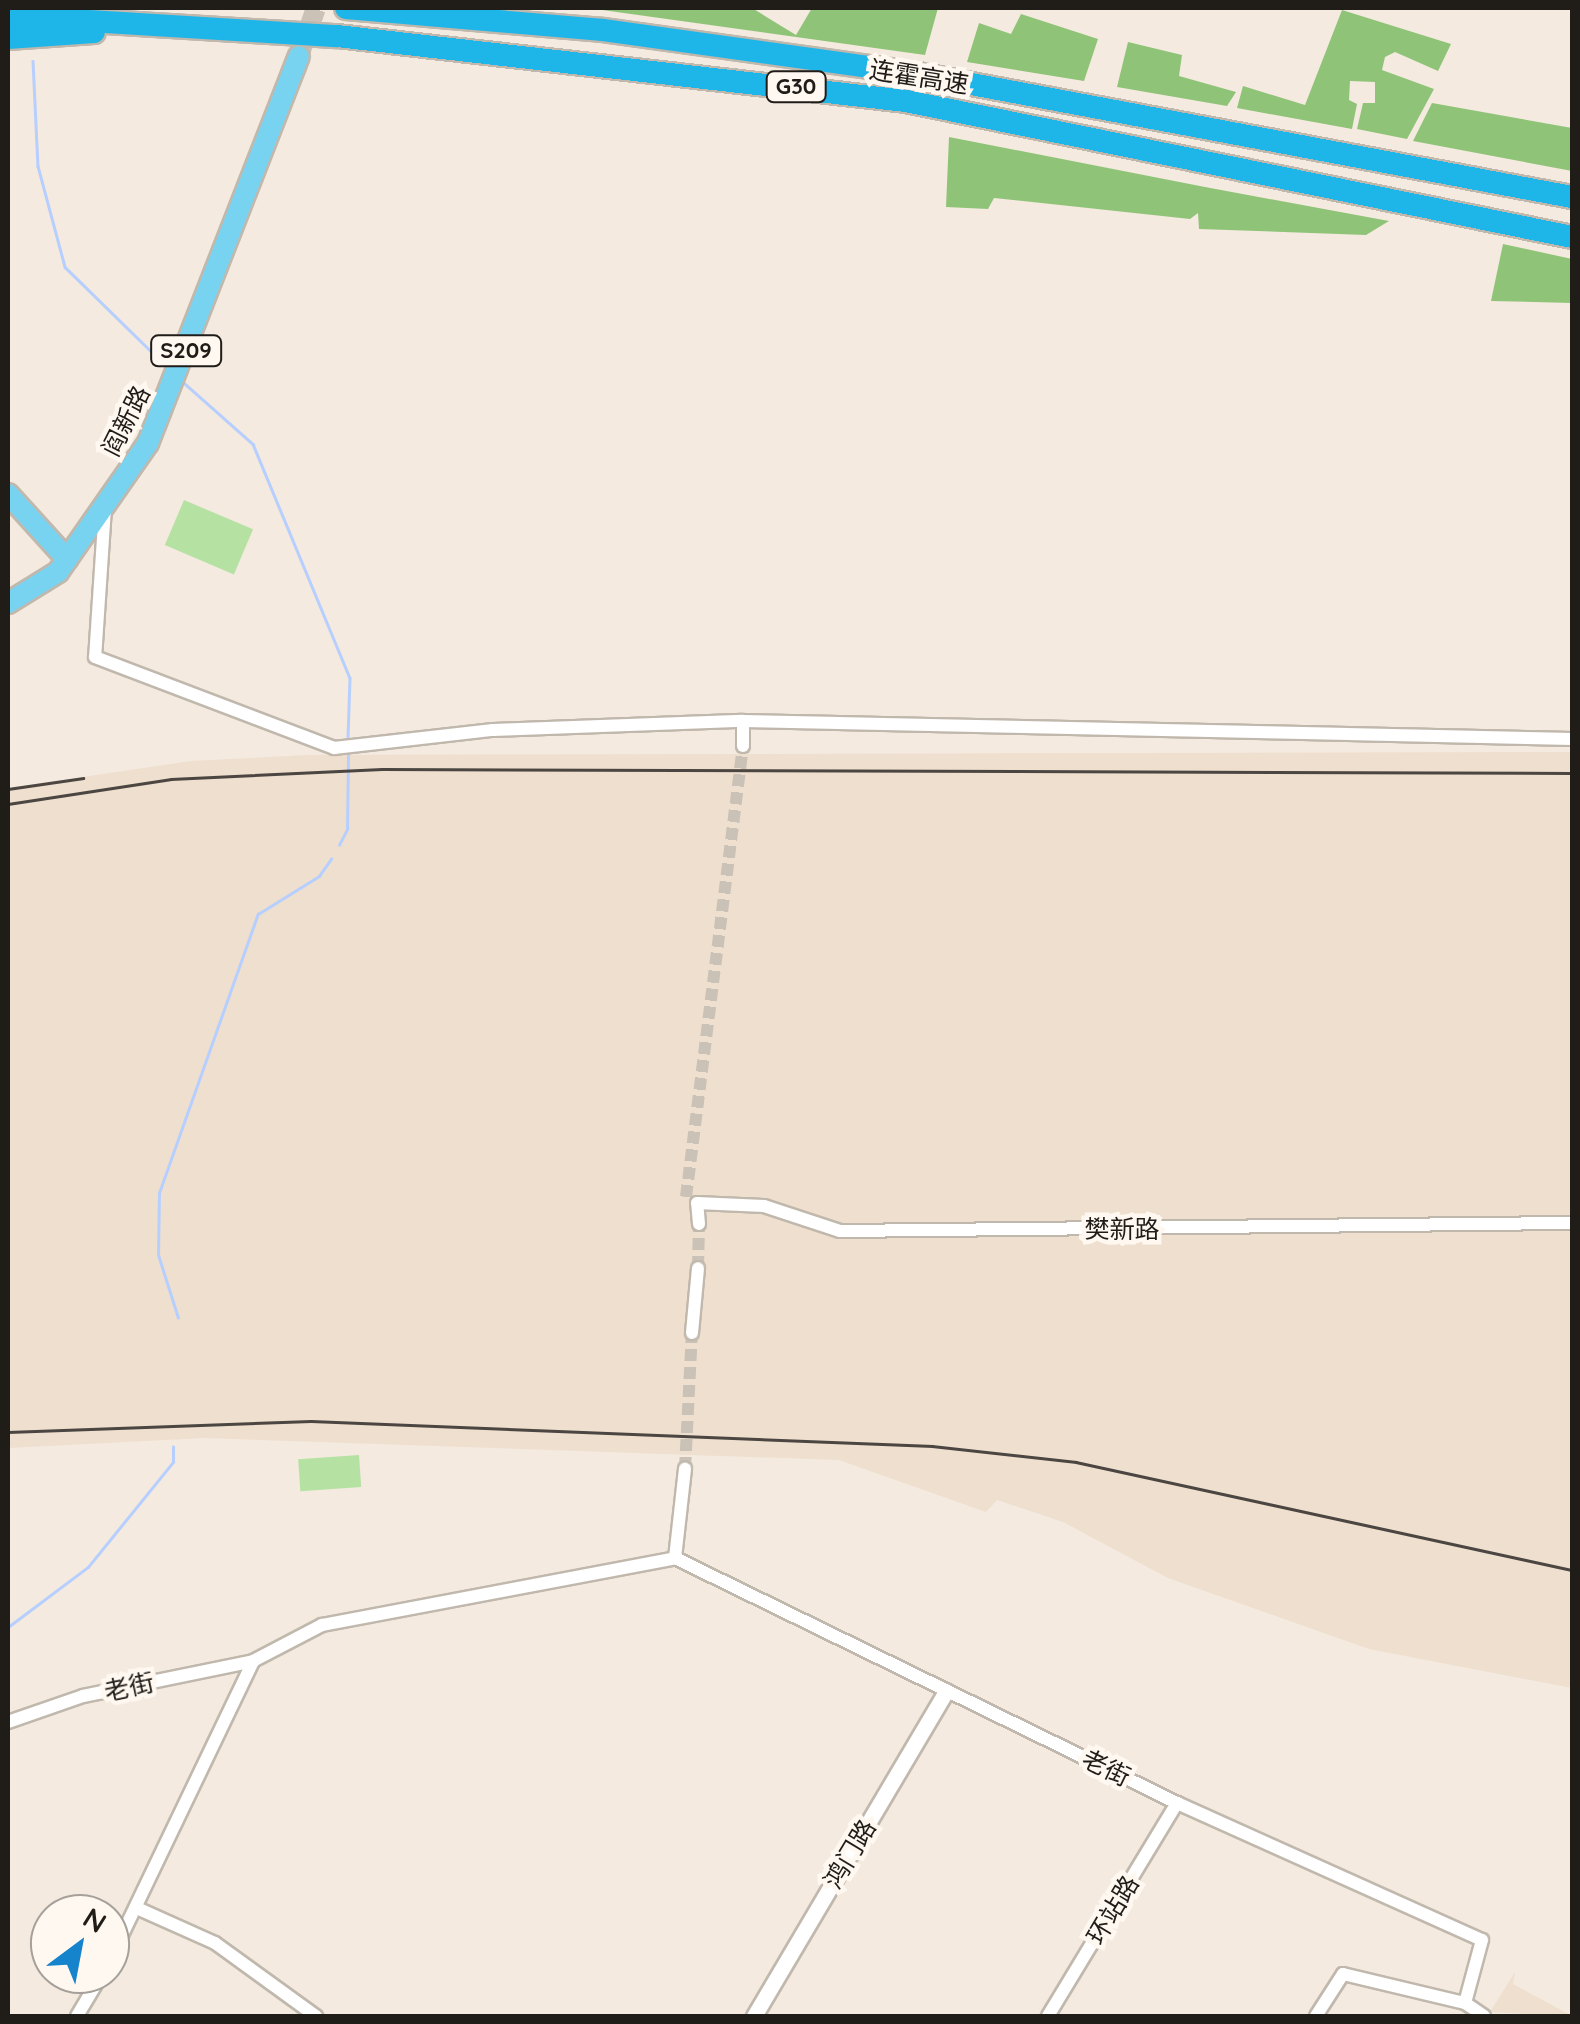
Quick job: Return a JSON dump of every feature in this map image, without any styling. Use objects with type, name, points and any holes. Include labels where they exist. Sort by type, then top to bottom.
[{"type":"highway","name":"连霍高速","points":[[346,8],[603,30],[913,74],[1572,197]]},
{"type":"highway","points":[[396,8],[434,15]]},
{"type":"highway","name":"连霍高速","points":[[8,16],[202,25],[457,48],[906,101],[1572,237]]},
{"type":"highway","points":[[8,38],[202,25]]},
{"type":"main road","name":"阎新路","points":[[8,603],[67,560],[148,444],[299,56]]},
{"type":"main road","points":[[8,494],[67,560]]},
{"type":"street","points":[[105,505],[95,657],[334,748],[494,730],[744,721],[1572,738]]},
{"type":"street","points":[[743,746],[744,721]]},
{"type":"street","name":"樊新路","points":[[699,1224],[692,1200],[764,1206],[840,1230],[1572,1222]]},
{"type":"street","points":[[692,1332],[698,1268]]},
{"type":"street","points":[[675,1558],[685,1468]]},
{"type":"street","name":"老街","points":[[8,1722],[84,1696],[253,1661],[322,1625],[675,1558],[1177,1803],[1482,1940],[1465,2004]]},
{"type":"street","points":[[130,1925],[253,1661]]},
{"type":"street","name":"鸿门路","points":[[754,2016],[946,1691]]},
{"type":"street","name":"环站路","points":[[1048,2016],[1177,1803]]},
{"type":"street","points":[[139,1909],[215,1943],[316,2016]]},
{"type":"street","points":[[1316,2016],[1343,1974],[1465,2004],[1484,2016]]},
{"type":"street","points":[[78,2016],[91,1994]]},
{"type":"shaded area","points":[[1572,752],[1572,1688],[1369,1649],[1168,1578],[1063,1522],[997,1500],[986,1512],[839,1460],[204,1438],[8,1448],[8,788],[191,761],[308,755]]},
{"type":"shaded area","points":[[1515,1972],[1513,1984],[1572,2016],[1490,2012]]},
{"type":"green space","points":[[752,8],[796,35],[812,8],[938,8],[925,55],[595,9]]},
{"type":"green space","points":[[1342,10],[1451,44],[1438,71],[1395,52],[1385,57],[1382,70],[1434,89],[1407,139],[1357,129],[1363,103],[1375,103],[1375,82],[1350,81],[1349,100],[1357,104],[1352,129],[1237,108],[1243,86],[1305,105]]},
{"type":"green space","points":[[1021,14],[1098,39],[1084,81],[967,62],[979,23],[1011,34]]},
{"type":"green space","points":[[1128,42],[1182,55],[1179,76],[1236,92],[1227,106],[1117,87]]},
{"type":"green space","points":[[1432,103],[1572,128],[1572,171],[1413,141]]},
{"type":"green space","points":[[949,137],[1389,221],[1366,235],[1199,229],[1198,213],[1190,219],[994,198],[988,209],[946,207]]},
{"type":"green space","points":[[1503,244],[1572,259],[1572,303],[1491,301]]},
{"type":"green space","points":[[184,500],[253,529],[234,574],[165,545]]},
{"type":"green space","points":[[359,1455],[361,1487],[300,1491],[298,1459]]},
{"type":"waterway","points":[[33,61],[38,166],[65,267],[168,368]]},
{"type":"waterway","points":[[183,382],[253,444],[350,678],[348,738]]},
{"type":"waterway","points":[[339,845],[347,829],[348,755]]},
{"type":"waterway","points":[[178,1318],[158,1255],[159,1193],[258,914],[319,876],[331,859]]},
{"type":"waterway","points":[[8,1627],[88,1567],[173,1462],[173,1447]]},
{"type":"tunnel","points":[[299,56],[316,8]]},
{"type":"tunnel","points":[[686,1197],[743,746]]},
{"type":"tunnel","points":[[698,1268],[699,1224]]},
{"type":"tunnel","points":[[685,1469],[692,1333]]},
{"type":"railway","points":[[8,804],[171,779],[382,769],[1572,773]]},
{"type":"railway","points":[[8,789],[83,778]]},
{"type":"railway","points":[[8,1432],[311,1421],[932,1446],[1076,1462],[1572,1570]]}]
